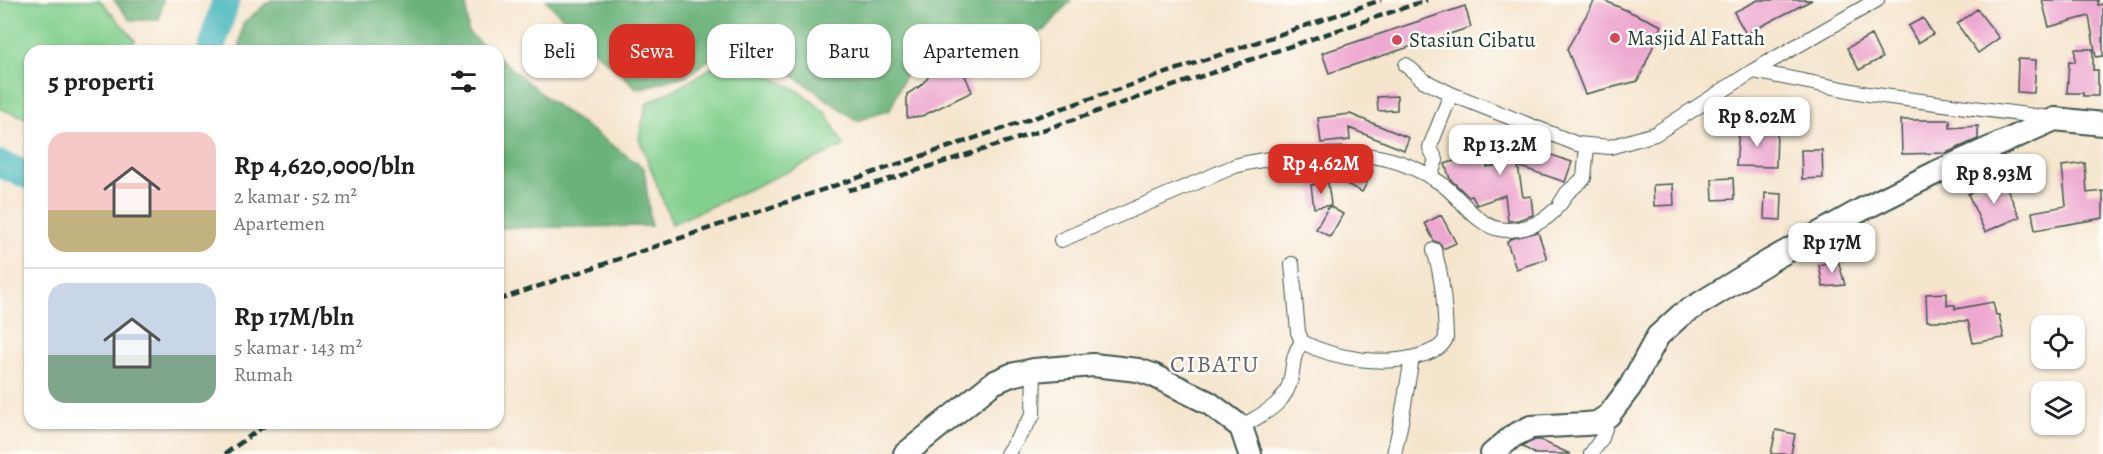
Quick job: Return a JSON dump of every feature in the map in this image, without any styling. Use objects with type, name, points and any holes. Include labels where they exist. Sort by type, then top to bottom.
[{"type":"main road","points":[[1492,454],[1513,436],[1531,427],[1597,423],[1609,415],[1630,387],[1658,336],[1681,315],[1771,260],[1861,210],[1939,171],[2055,119],[2103,124]]},
{"type":"main road","points":[[905,454],[993,383],[1011,375],[1034,370],[1093,365],[1138,370],[1209,403],[1241,427],[1250,454]]},
{"type":"street","points":[[1406,66],[1423,80],[1451,94],[1587,146],[1610,147],[1655,135],[1752,71],[1877,0]]},
{"type":"street","points":[[1752,71],[1868,94],[2055,119]]},
{"type":"street","points":[[1430,177],[1436,160],[1430,148],[1431,144],[1451,94]]},
{"type":"street","points":[[1061,240],[1235,166],[1253,161],[1345,152],[1366,154],[1418,170],[1441,183],[1483,221],[1497,228],[1508,229],[1536,224],[1557,208],[1567,193],[1584,178],[1587,146]]},
{"type":"street","points":[[1292,264],[1298,332],[1302,342],[1329,352],[1352,357],[1392,360],[1412,358],[1438,348],[1446,338],[1444,295],[1434,250]]},
{"type":"street","points":[[1241,427],[1275,407],[1283,399],[1288,389],[1294,353],[1302,342]]},
{"type":"street","points":[[1394,454],[1412,358]]},
{"type":"street","points":[[1011,453],[1033,415],[1034,370]]},
{"type":"street","points":[[1591,454],[1602,438],[1609,415]]},
{"type":"green space","points":[[0,0],[100,0],[135,40],[132,45],[24,45],[24,117],[0,109]]},
{"type":"green space","points":[[114,0],[163,0],[159,20],[130,20]]},
{"type":"green space","points":[[271,0],[466,0],[468,32],[483,45],[240,45],[243,23]]},
{"type":"green space","points":[[546,0],[1071,0],[1045,30],[1040,32],[1040,24],[903,24],[904,78],[890,110],[857,121],[795,77],[795,24],[707,24],[707,61],[695,70],[695,24],[609,24],[609,64],[597,53],[597,24],[569,24]]},
{"type":"green space","points":[[504,62],[549,100],[644,168],[651,226],[504,228]]},
{"type":"green space","points":[[707,70],[707,78],[773,78],[799,91],[826,113],[844,146],[672,224],[639,138],[647,103]]},
{"type":"green space","points":[[625,78],[677,78],[638,89]]},
{"type":"building","name":"Masjid Al Fattah","points":[[1595,0],[1603,0],[1662,26],[1638,81],[1585,94],[1567,49]]},
{"type":"building","points":[[1758,0],[1812,0],[1746,34],[1734,12]]},
{"type":"building","points":[[2042,0],[2098,0],[2098,5],[2103,4],[2103,56],[2096,57],[2089,16],[2049,27]]},
{"type":"building","name":"Stasiun Cibatu","points":[[1465,6],[1471,27],[1329,73],[1322,53]]},
{"type":"building","points":[[1977,9],[1999,38],[1978,53],[1957,24]]},
{"type":"building","points":[[1923,18],[1933,34],[1918,43],[1908,26]]},
{"type":"building","points":[[1871,35],[1882,58],[1859,70],[1847,48]]},
{"type":"building","points":[[2075,49],[2093,49],[2093,70],[2098,70],[2098,96],[2067,93],[2069,61],[2075,62]]},
{"type":"building","points":[[2018,59],[2036,60],[2034,93],[2017,92]]},
{"type":"building","points":[[966,78],[972,92],[922,116],[907,118],[907,94],[927,79]]},
{"type":"building","points":[[1397,96],[1397,110],[1378,111],[1377,97]]},
{"type":"building","points":[[1724,100],[1739,100],[1739,124],[1724,124]]},
{"type":"building","points":[[1350,114],[1409,138],[1404,150],[1349,128],[1350,140],[1321,143],[1318,118]]},
{"type":"building","points":[[1901,120],[1950,120],[1950,128],[1978,126],[1978,139],[1946,153],[1902,154]]},
{"type":"building","points":[[1739,129],[1777,130],[1776,167],[1736,166]]},
{"type":"building","points":[[1465,131],[1484,140],[1480,147],[1487,167],[1537,160],[1540,151],[1572,162],[1565,182],[1518,166],[1523,197],[1531,196],[1533,215],[1508,221],[1505,195],[1477,205],[1472,196],[1469,197],[1450,179],[1445,164],[1466,157],[1454,152]]},
{"type":"building","points":[[1801,150],[1822,150],[1823,178],[1802,179]]},
{"type":"building","points":[[1338,163],[1361,164],[1373,171],[1362,192],[1331,176]]},
{"type":"building","points":[[2085,163],[2087,193],[2103,191],[2103,218],[2035,230],[2032,212],[2066,206],[2062,166]]},
{"type":"building","points":[[1733,178],[1734,199],[1713,200],[1712,179]]},
{"type":"building","points":[[2002,178],[2020,217],[1985,232],[1968,194]]},
{"type":"building","points":[[1328,183],[1331,205],[1314,208],[1311,185]]},
{"type":"building","points":[[1673,184],[1674,205],[1654,206],[1653,185]]},
{"type":"building","points":[[1765,193],[1782,194],[1781,220],[1764,219]]},
{"type":"building","points":[[1329,206],[1343,214],[1330,237],[1316,229]]},
{"type":"building","points":[[1441,215],[1456,243],[1443,249],[1440,243],[1434,241],[1425,223]]},
{"type":"building","points":[[1538,232],[1547,259],[1516,269],[1507,242],[1510,239]]},
{"type":"building","points":[[1838,260],[1845,285],[1823,287],[1819,265]]},
{"type":"building","points":[[1947,293],[1947,305],[1955,305],[1955,309],[1993,302],[1996,315],[1999,315],[2004,338],[1973,343],[1968,321],[1927,321],[1926,294]]},
{"type":"building","points":[[1776,430],[1795,434],[1791,454],[1771,454]]},
{"type":"building","points":[[1540,440],[1570,454],[1535,454],[1522,446]]},
{"type":"waterway","points":[[212,45],[226,0]]},
{"type":"waterway","points":[[0,164],[24,174]]},
{"type":"railway","points":[[504,298],[1381,0]]},
{"type":"railway","points":[[848,190],[871,185],[1016,139],[1427,0]]},
{"type":"railway","points":[[225,454],[260,429]]},
{"type":"place","name":"Masjid Al Fattah","points":[[1615,38]]},
{"type":"place","name":"Stasiun Cibatu","points":[[1397,40]]},
{"type":"district","name":"CIBATU","points":[[1215,364]]}]
